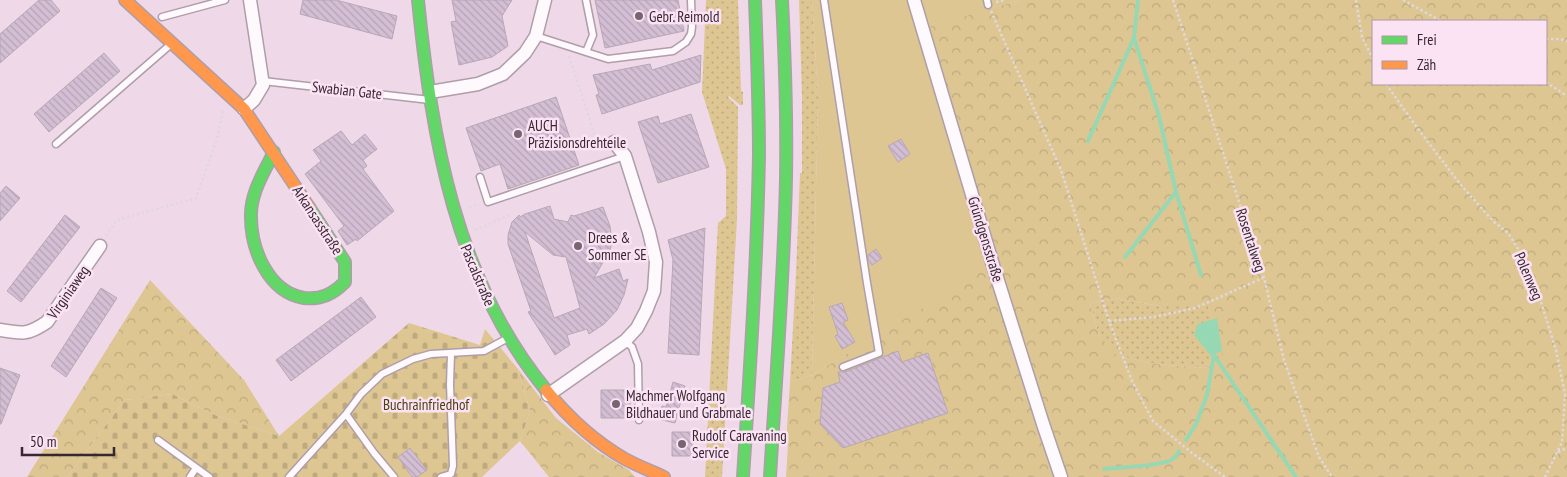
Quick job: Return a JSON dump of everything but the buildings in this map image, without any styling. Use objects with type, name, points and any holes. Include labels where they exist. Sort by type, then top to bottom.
[{"type":"main road","name":"Arkansasstraße","points":[[125,0],[244,109],[274,152],[345,262],[346,282],[331,294],[310,300],[288,293],[272,279],[259,255],[252,234],[251,208],[260,182],[274,152]]},
{"type":"main road","name":"Pascalstraße","points":[[418,0],[440,156],[461,235],[476,273],[509,338],[533,376],[548,395],[580,427],[603,445],[659,476]]},
{"type":"main road","points":[[743,477],[758,178],[759,85],[755,0]]},
{"type":"main road","points":[[770,477],[784,208],[785,84],[782,0]]},
{"type":"street","points":[[244,109],[254,100],[263,85],[250,0]]},
{"type":"street","points":[[431,96],[478,84],[504,74],[524,53],[536,36],[545,0]]},
{"type":"street","name":"Gründgensstraße","points":[[914,0],[996,274],[1061,477]]},
{"type":"street","points":[[548,395],[625,341],[637,328],[654,291],[656,262],[648,211],[625,156],[614,142]]},
{"type":"street","name":"Virginiaweg","points":[[0,330],[24,334],[35,330],[47,322],[100,246]]},
{"type":"lane","points":[[162,16],[225,0]]},
{"type":"lane","points":[[586,0],[594,35],[586,52]]},
{"type":"lane","points":[[536,36],[601,58],[614,59],[673,51],[686,42],[691,34],[691,0]]},
{"type":"lane","points":[[824,0],[879,353],[843,367]]},
{"type":"lane","points":[[56,144],[172,43]]},
{"type":"lane","name":"Swabian Gate","points":[[263,81],[431,96]]},
{"type":"lane","points":[[480,177],[488,202],[625,156]]},
{"type":"lane","points":[[289,477],[346,414],[361,394],[382,374],[413,359],[431,354],[484,351],[509,338]]},
{"type":"lane","points":[[625,341],[632,347],[638,364],[639,420]]},
{"type":"lane","points":[[441,477],[451,474],[453,466],[450,392],[451,354]]},
{"type":"lane","points":[[346,414],[394,477]]},
{"type":"lane","points":[[158,440],[209,477]]},
{"type":"lane","points":[[190,477],[196,468]]},
{"type":"path","name":"Rosentalweg","points":[[1174,0],[1264,278],[1284,360],[1319,458],[1332,477]]},
{"type":"path","points":[[1356,0],[1362,37],[1372,57]]},
{"type":"path","points":[[1403,0],[1439,20]]},
{"type":"path","points":[[988,2],[1061,170],[1109,321],[1132,381],[1153,421],[1225,477]]},
{"type":"path","points":[[1547,38],[1567,41]]},
{"type":"path","points":[[567,45],[597,142]]},
{"type":"path","points":[[1547,83],[1567,96]]},
{"type":"path","name":"Polenweg","points":[[1387,85],[1418,130],[1460,184],[1493,221],[1508,233],[1522,255],[1541,302],[1556,350],[1564,394],[1562,442],[1546,477]]},
{"type":"path","points":[[100,246],[118,220],[196,198],[217,139],[225,90]]},
{"type":"path","points":[[461,235],[512,214]]},
{"type":"path","points":[[1109,321],[1154,317],[1195,308],[1264,278]]},
{"type":"path","points":[[1556,452],[1567,448]]},
{"type":"green space","points":[[706,0],[738,0],[741,91],[743,92],[743,105],[728,97],[738,107],[737,219],[722,477],[705,477],[718,223],[726,216],[726,169],[702,92]]},
{"type":"green space","points":[[799,0],[812,0],[818,96],[812,375],[790,382],[800,173],[802,173]]},
{"type":"green space","points":[[812,0],[1020,0],[923,29],[993,265],[812,375],[818,96]]},
{"type":"green space","points":[[1020,0],[1567,0],[1567,477],[786,477],[790,382],[812,375],[993,264],[923,28]],"holes":[[[1114,298],[1159,306],[1208,306],[1224,360],[1205,368],[1155,364],[1116,355],[1099,335],[1090,304]]]},
{"type":"green space","points":[[150,280],[244,380],[279,436],[215,415],[172,394],[125,400],[67,477],[27,477]]},
{"type":"green space","points":[[1114,298],[1159,306],[1208,306],[1225,360],[1205,368],[1155,364],[1115,355],[1099,335],[1090,304]]},
{"type":"green space","name":"Buchrainfriedhof","points":[[409,323],[480,345],[485,329],[518,369],[530,411],[520,441],[482,477],[67,477],[125,400],[172,394],[215,415],[279,436]]},
{"type":"green space","points":[[518,369],[556,418],[598,452],[629,470],[635,477],[549,477],[520,441],[530,411]]},
{"type":"shaded area","points":[[1217,318],[1222,351],[1211,356],[1194,335],[1198,324]]},
{"type":"waterway","points":[[1138,0],[1134,38],[1159,116],[1176,192],[1201,275]]},
{"type":"waterway","points":[[1088,141],[1134,38]]},
{"type":"waterway","points":[[1125,257],[1176,192]]},
{"type":"waterway","points":[[1212,350],[1296,477]]},
{"type":"waterway","points":[[1186,440],[1196,424],[1207,395],[1214,355]]},
{"type":"waterway","points":[[1104,469],[1165,462],[1174,458],[1179,451]]},
{"type":"traffic: fast","points":[[418,0],[431,104],[441,155],[453,205],[469,254],[490,302],[515,347],[546,390]]},
{"type":"traffic: fast","points":[[743,477],[758,195],[759,117],[755,0]]},
{"type":"traffic: fast","points":[[770,477],[782,290],[786,178],[786,89],[782,0]]},
{"type":"traffic: fast","points":[[274,152],[258,183],[251,208],[254,242],[258,255],[271,278],[291,294],[304,298],[316,298],[336,290],[345,282],[345,262],[309,207]]},
{"type":"traffic: slow","points":[[125,0],[244,109],[309,207]]},
{"type":"traffic: slow","points":[[546,390],[563,410],[603,445],[625,459],[664,477]]},
{"type":"place","name":"Gebr. Reimold","points":[[639,16]]},
{"type":"place","name":"AUCH Präzisionsdrehteile","points":[[518,134]]},
{"type":"place","name":"Drees & Sommer SE","points":[[578,246]]},
{"type":"place","name":"Machmer Wolfgang Bildhauer und Grabmale","points":[[616,404]]},
{"type":"place","name":"Rudolf Caravaning Service","points":[[682,444]]}]
